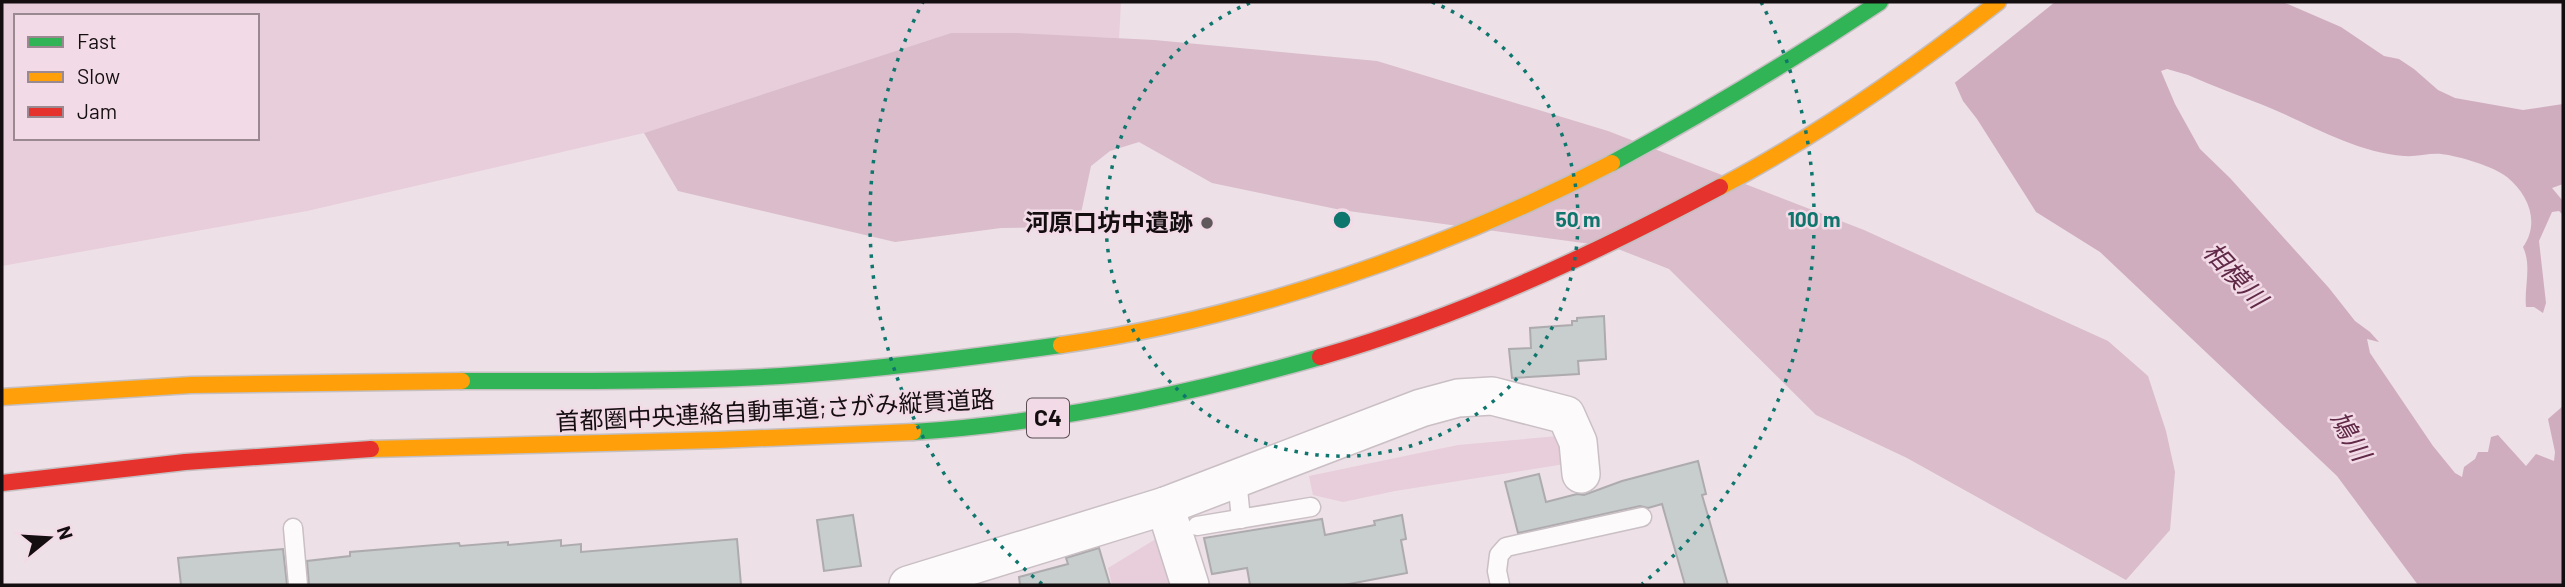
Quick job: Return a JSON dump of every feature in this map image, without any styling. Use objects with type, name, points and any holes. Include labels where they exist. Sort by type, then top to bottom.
[{"type":"highway","name":"首都圏中央連絡自動車道;さがみ縦貫道路","points":[[2,397],[82,389],[183,384],[760,377],[873,369],[1109,337],[1228,310],[1338,276],[1443,238],[1533,201],[1626,156],[1732,97],[1880,2]]},
{"type":"highway","name":"首都圏中央連絡自動車道;さがみ縦貫道路","points":[[2,484],[125,467],[279,454],[370,449],[747,440],[909,432],[1017,423],[1118,408],[1217,386],[1311,361],[1421,325],[1529,282],[1635,232],[1830,123],[1932,53],[1998,2]]},
{"type":"street","points":[[908,585],[1165,506],[1421,408],[1458,398],[1492,396],[1566,415],[1578,442],[1581,474]]},
{"type":"street","points":[[1165,506],[1190,585]]},
{"type":"lane","points":[[1237,479],[1241,519]]},
{"type":"lane","points":[[1197,526],[1311,507]]},
{"type":"lane","points":[[1500,585],[1497,571],[1499,555],[1506,547],[1642,517]]},
{"type":"lane","points":[[293,528],[298,585]]},
{"type":"shaded area","points":[[2,2],[1121,2],[1119,38],[951,33],[644,133],[307,211],[2,266]]},
{"type":"shaded area","points":[[951,33],[1015,33],[1154,40],[1377,61],[1608,131],[1864,230],[2108,341],[2148,376],[2166,431],[2175,472],[2170,530],[2126,580],[1907,458],[1816,415],[1669,269],[1613,247],[1341,210],[1212,183],[1139,142],[1110,151],[1091,166],[1078,227],[1001,228],[895,242],[678,191],[644,133]]},
{"type":"shaded area","points":[[1570,435],[1565,464],[1343,502],[1313,495],[1309,476],[1458,445]]},
{"type":"shaded area","points":[[1159,537],[1178,585],[1112,585],[1108,568]]},
{"type":"water","points":[[1855,2],[2283,2],[2341,27],[2384,56],[2399,59],[2438,90],[2455,98],[2523,110],[2563,104],[2563,184],[2552,188],[2563,201],[2563,215],[2559,211],[2552,212],[2539,241],[2546,303],[2543,313],[2534,307],[2526,307],[2527,269],[2523,247],[2531,228],[2530,210],[2515,184],[2501,173],[2476,162],[2448,155],[2404,156],[2367,149],[2188,75],[2167,69],[2161,71],[2175,104],[2200,149],[2230,178],[2329,288],[2355,321],[2379,342],[2367,339],[2370,353],[2433,446],[2455,473],[2462,477],[2464,467],[2475,459],[2478,452],[2488,452],[2491,437],[2498,435],[2526,466],[2536,454],[2554,461],[2555,452],[2548,419],[2563,406],[2563,585],[2418,585],[2337,476],[2100,252],[2036,212],[1963,101],[1955,83]]},
{"type":"pier","points":[[1851,2],[2055,2],[1952,85]]},
{"type":"building","points":[[1604,316],[1606,359],[1578,361],[1579,374],[1512,378],[1509,349],[1531,348],[1530,328],[1572,325],[1572,321],[1577,321],[1577,318]]},
{"type":"building","points":[[1698,461],[1706,494],[1702,495],[1728,585],[1685,585],[1662,504],[1648,508],[1640,506],[1518,533],[1505,482],[1539,474],[1546,502],[1577,494],[1584,495],[1622,481]]},
{"type":"building","points":[[853,515],[861,566],[824,571],[817,520]]},
{"type":"building","points":[[1402,515],[1406,539],[1401,540],[1407,573],[1344,585],[1250,585],[1247,568],[1212,574],[1204,538],[1322,519],[1325,535],[1375,525],[1374,521]]},
{"type":"building","points":[[737,539],[741,585],[309,585],[307,561],[350,556],[350,552],[459,543],[460,546],[508,542],[508,545],[561,540],[561,546],[581,544],[581,552]]},
{"type":"building","points":[[1099,548],[1110,585],[1020,585],[1019,577],[1068,564],[1066,558]]},
{"type":"building","points":[[283,549],[287,585],[181,585],[178,558]]},
{"type":"traffic: fast","points":[[1612,163],[1748,86],[1880,2]]},
{"type":"traffic: fast","points":[[462,381],[661,380],[781,376],[921,363],[1061,345]]},
{"type":"traffic: fast","points":[[913,432],[1016,422],[1118,405],[1320,357]]},
{"type":"traffic: slow","points":[[1720,187],[1793,146],[1863,101],[1998,2]]},
{"type":"traffic: slow","points":[[1061,345],[1203,317],[1344,276],[1481,224],[1612,163]]},
{"type":"traffic: slow","points":[[2,397],[191,385],[462,381]]},
{"type":"traffic: slow","points":[[371,449],[913,432]]},
{"type":"traffic: jam","points":[[1320,357],[1474,304],[1623,237],[1720,187]]},
{"type":"traffic: jam","points":[[2,483],[185,462],[371,449]]},
{"type":"place","name":"河原口坊中遺跡","points":[[1207,223]]},
{"type":"water label","name":"相模川","points":[[2235,275]]},
{"type":"water label","name":"鳩川","points":[[2350,436]]}]
